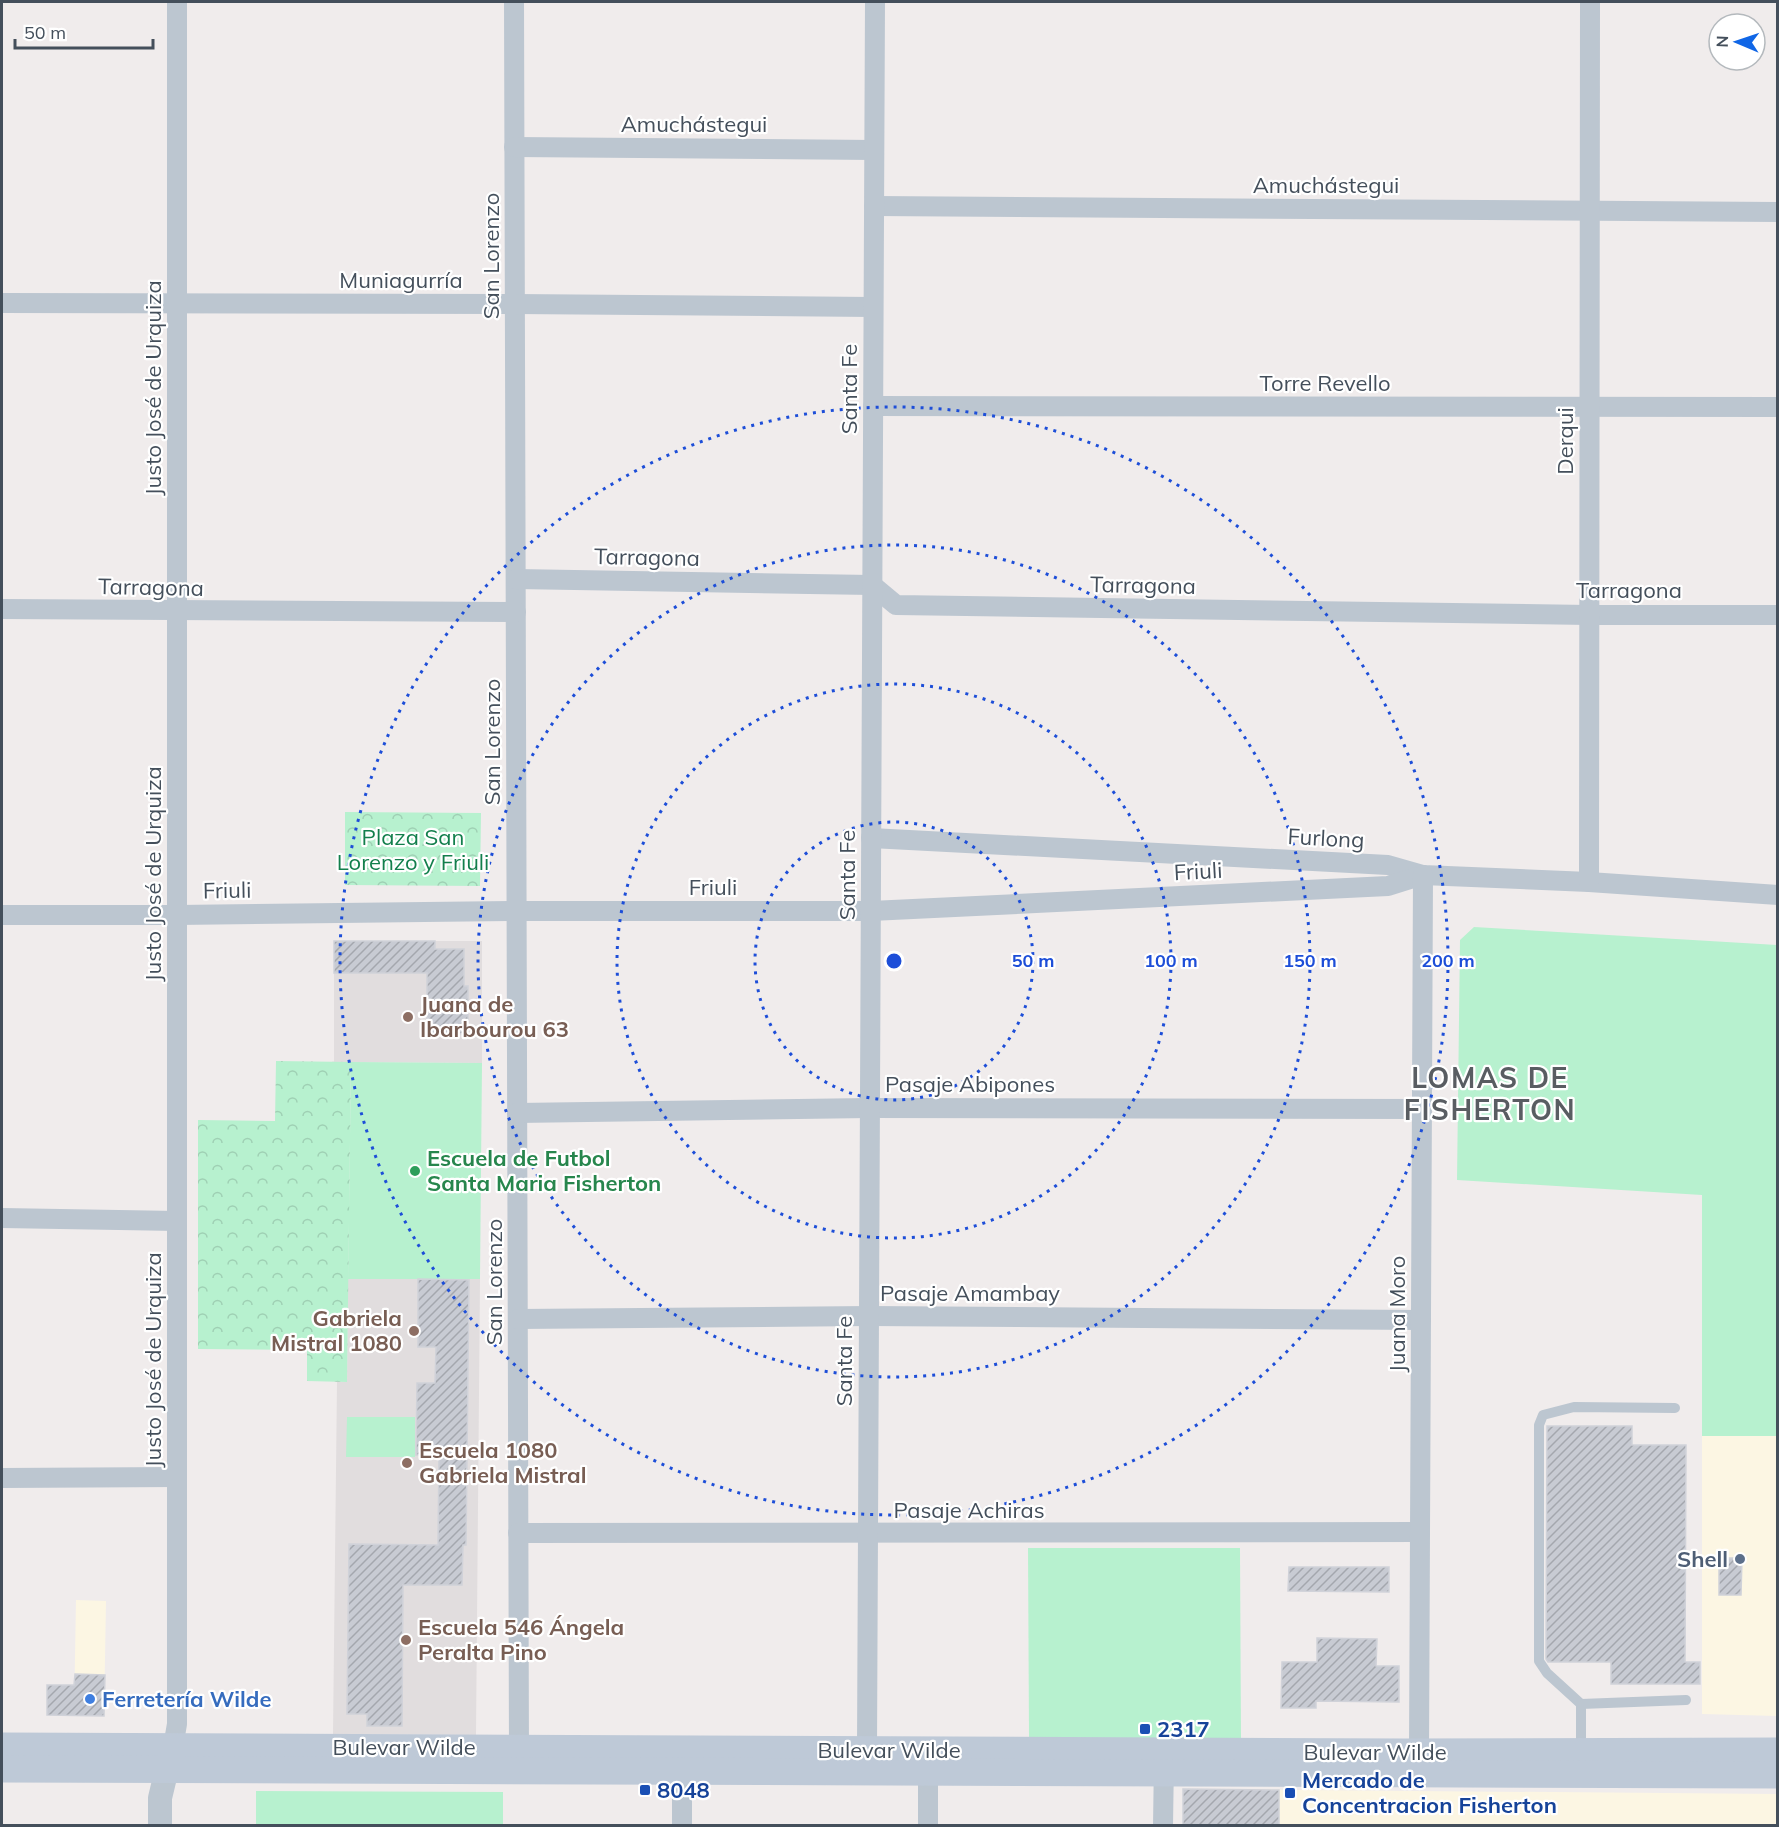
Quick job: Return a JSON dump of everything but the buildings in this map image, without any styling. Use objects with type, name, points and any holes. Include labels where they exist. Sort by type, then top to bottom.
[{"type":"main road","name":"Bulevar Wilde","points":[[2,1746],[170,1759]]},
{"type":"main road","name":"Bulevar Wilde","points":[[682,1759],[867,1749],[928,1761]]},
{"type":"main road","name":"Bulevar Wilde","points":[[1164,1762],[1419,1752],[1778,1751]]},
{"type":"main road","name":"Bulevar Wilde","points":[[2,1769],[170,1759],[682,1759],[1164,1762],[1778,1774]]},
{"type":"street","name":"Justo José de Urquiza","points":[[170,1759],[177,1724],[177,2]]},
{"type":"street","name":"San Lorenzo","points":[[514,2],[519,1759]]},
{"type":"street","name":"Santa Fe","points":[[867,1749],[875,2]]},
{"type":"street","name":"Derqui","points":[[1589,882],[1590,2]]},
{"type":"street","name":"Amuchástegui","points":[[514,147],[874,150]]},
{"type":"street","name":"Amuchástegui","points":[[874,206],[1778,212]]},
{"type":"street","name":"Muniagurría","points":[[2,303],[873,307]]},
{"type":"street","name":"Torre Revello","points":[[873,406],[1778,407]]},
{"type":"street","name":"Tarragona","points":[[516,579],[872,585],[896,605],[1589,615],[1778,615]]},
{"type":"street","name":"Tarragona","points":[[2,609],[177,612],[516,612]]},
{"type":"street","name":"Furlong","points":[[871,838],[1388,865],[1423,875],[1589,882],[1778,895]]},
{"type":"street","name":"Friuli","points":[[2,915],[871,911],[1388,886],[1423,875]]},
{"type":"street","name":"Juana Moro","points":[[1419,1752],[1423,875]]},
{"type":"street","name":"Pasaje Abipones","points":[[517,1113],[869,1107],[1422,1109]]},
{"type":"street","points":[[2,1218],[177,1221]]},
{"type":"street","name":"Pasaje Amambay","points":[[518,1319],[869,1316],[1421,1320]]},
{"type":"street","points":[[2,1478],[177,1477]]},
{"type":"street","name":"Pasaje Achiras","points":[[518,1533],[1420,1532]]},
{"type":"street","points":[[160,1826],[160,1798],[170,1759]]},
{"type":"street","points":[[682,1759],[682,1826]]},
{"type":"street","points":[[928,1761],[928,1826]]},
{"type":"street","points":[[1163,1826],[1164,1762]]},
{"type":"lane","points":[[1675,1407],[1574,1407],[1543,1415],[1539,1425],[1539,1661],[1547,1673],[1581,1704],[1686,1700]]},
{"type":"lane","points":[[1581,1704],[1581,1752]]},
{"type":"shaded area","name":"Juana de Ibarbourou 63","points":[[334,941],[482,941],[482,1063],[334,1062]]},
{"type":"shaded area","points":[[348,1279],[480,1279],[476,1735],[333,1734],[337,1382],[347,1382]]},
{"type":"shaded area","name":"Shell","points":[[1702,1436],[1777,1436],[1777,1716],[1702,1714]]},
{"type":"shaded area","points":[[76,1600],[106,1601],[104,1716],[74,1716]]},
{"type":"shaded area","points":[[1183,1789],[1777,1794],[1777,1825],[1183,1826]]},
{"type":"green space","name":"Plaza San Lorenzo y Friuli","points":[[345,812],[481,813],[480,886],[345,885]]},
{"type":"green space","points":[[1474,927],[1777,945],[1777,1436],[1702,1436],[1702,1195],[1457,1180],[1460,940]]},
{"type":"green space","points":[[276,1061],[351,1062],[347,1382],[307,1381],[307,1350],[198,1349],[198,1120],[275,1121]]},
{"type":"green space","name":"Escuela de Futbol Santa Maria Fisherton","points":[[351,1062],[482,1063],[480,1279],[348,1279]]},
{"type":"green space","points":[[347,1417],[415,1417],[415,1457],[346,1457]]},
{"type":"green space","points":[[1028,1548],[1240,1548],[1241,1738],[1029,1738]]},
{"type":"green space","points":[[256,1791],[503,1792],[503,1825],[256,1825]]},
{"type":"place","name":"Juana de Ibarbourou 63","points":[[408,1017]]},
{"type":"place","name":"Escuela de Futbol Santa Maria Fisherton","points":[[415,1171]]},
{"type":"place","name":"Gabriela Mistral 1080","points":[[414,1331]]},
{"type":"place","name":"Escuela 1080 Gabriela Mistral","points":[[407,1463]]},
{"type":"place","name":"Shell","points":[[1740,1559]]},
{"type":"place","name":"Escuela 546 Ángela Peralta Pino","points":[[406,1640]]},
{"type":"place","name":"Ferretería Wilde","points":[[90,1699]]},
{"type":"place","name":"2317","points":[[1145,1729]]},
{"type":"place","name":"8048","points":[[645,1790]]},
{"type":"place","name":"Mercado de Concentracion Fisherton","points":[[1290,1793]]},
{"type":"district","name":"LOMAS DE FISHERTON","points":[[1490,1093]]}]
